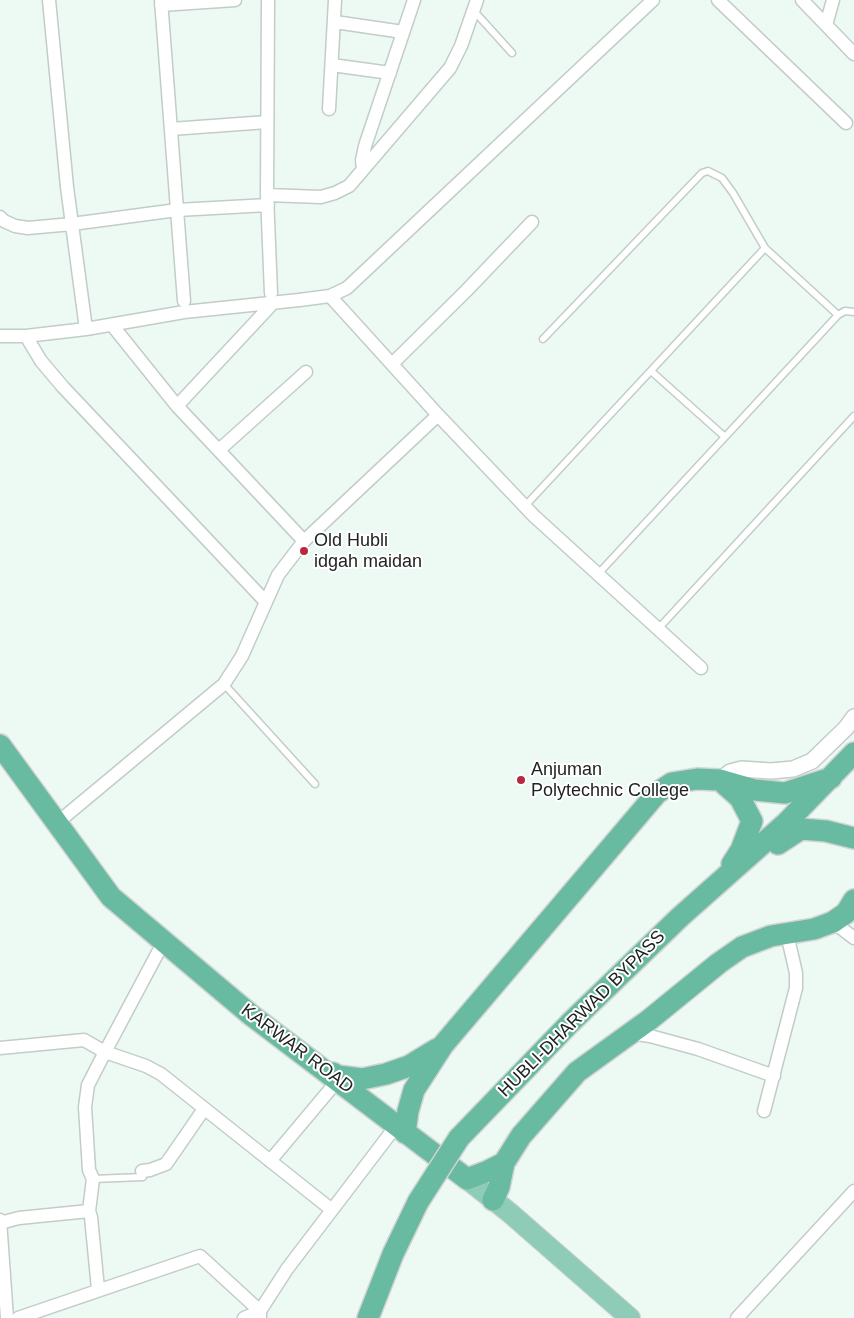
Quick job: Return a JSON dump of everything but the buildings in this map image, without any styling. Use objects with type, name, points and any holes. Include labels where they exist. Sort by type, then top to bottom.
[{"type":"highway","name":"KARWAR ROAD","points":[[0,745],[112,897],[251,1015],[467,1179]]},
{"type":"highway","name":"HUBLI-DHARWAD BYPASS","points":[[368,1318],[393,1254],[418,1202],[459,1138],[570,1023],[680,917],[786,823],[854,753]]},
{"type":"highway","points":[[401,1129],[414,1090],[444,1045],[642,808],[657,793],[672,783],[697,779],[720,780],[755,790],[786,793],[831,778]]},
{"type":"highway","points":[[719,883],[741,850],[752,821],[740,798],[720,780]]},
{"type":"highway","points":[[719,883],[801,829],[826,831],[854,838]]},
{"type":"highway","points":[[493,1200],[504,1163],[521,1136],[577,1072],[742,947],[771,936],[814,929],[833,922],[846,913],[854,900]]},
{"type":"highway","points":[[331,1074],[362,1079],[386,1074],[409,1066],[444,1045]]},
{"type":"highway","points":[[467,1179],[504,1163]]},
{"type":"main road","name":"KARWAR ROAD","points":[[467,1179],[493,1200],[619,1314]]},
{"type":"street","points":[[49,0],[72,224],[86,329]]},
{"type":"street","points":[[184,301],[161,3],[235,0]]},
{"type":"street","points":[[177,406],[272,298],[268,200],[268,0]]},
{"type":"street","points":[[328,109],[335,0]]},
{"type":"street","points":[[363,169],[362,160],[365,146],[414,0]]},
{"type":"street","points":[[0,336],[26,336],[86,329],[272,298],[330,296],[347,288],[653,0]]},
{"type":"street","points":[[718,0],[846,123]]},
{"type":"street","points":[[802,0],[854,54]]},
{"type":"street","points":[[826,25],[833,0]]},
{"type":"street","points":[[0,217],[15,226],[28,228],[268,200],[321,197],[335,193],[349,186],[450,68],[462,46],[473,3]]},
{"type":"street","points":[[335,22],[403,32]]},
{"type":"street","points":[[332,65],[390,73]]},
{"type":"street","points":[[171,129],[267,122]]},
{"type":"street","points":[[392,364],[532,222]]},
{"type":"street","points":[[330,296],[438,415],[525,506],[701,668]]},
{"type":"street","points":[[112,325],[177,406],[304,541]]},
{"type":"street","points":[[26,336],[40,361],[63,388],[265,601]]},
{"type":"street","points":[[219,450],[306,372]]},
{"type":"street","points":[[57,823],[224,684],[242,656],[278,574],[304,541],[438,415]]},
{"type":"street","points":[[720,780],[730,772],[742,769],[771,771],[793,769],[812,761],[846,728],[854,717]]},
{"type":"street","points":[[833,922],[854,938]]},
{"type":"street","points":[[764,1111],[796,988],[796,973],[787,934]]},
{"type":"street","points":[[98,1289],[91,1217],[88,1211],[93,1179],[90,1170],[85,1107],[88,1085],[164,941]]},
{"type":"street","points":[[630,1033],[650,1036],[698,1049],[774,1076]]},
{"type":"street","points":[[0,1048],[84,1040],[105,1052],[146,1066],[161,1074],[332,1210]]},
{"type":"street","points":[[270,1161],[331,1074]]},
{"type":"street","points":[[143,1174],[166,1164],[204,1109]]},
{"type":"street","points":[[244,1318],[260,1315],[287,1269],[332,1210],[401,1129]]},
{"type":"street","points":[[737,1318],[854,1191]]},
{"type":"street","points":[[7,1318],[0,1222],[19,1218],[88,1211]]},
{"type":"street","points":[[18,1318],[98,1289],[200,1256],[260,1315]]},
{"type":"lane","points":[[473,3],[512,53]]},
{"type":"lane","points":[[543,339],[702,173],[708,171],[722,178],[733,193],[765,248],[838,315]]},
{"type":"lane","points":[[525,506],[765,248]]},
{"type":"lane","points":[[598,574],[838,315],[845,311],[854,312]]},
{"type":"lane","points":[[651,371],[725,437]]},
{"type":"lane","points":[[658,629],[854,416]]},
{"type":"lane","points":[[224,684],[315,784]]},
{"type":"lane","points":[[93,1179],[143,1174]]},
{"type":"place","name":"Old Hubli idgah maidan","points":[[304,551]]},
{"type":"place","name":"Anjuman Polytechnic College","points":[[521,780]]}]
